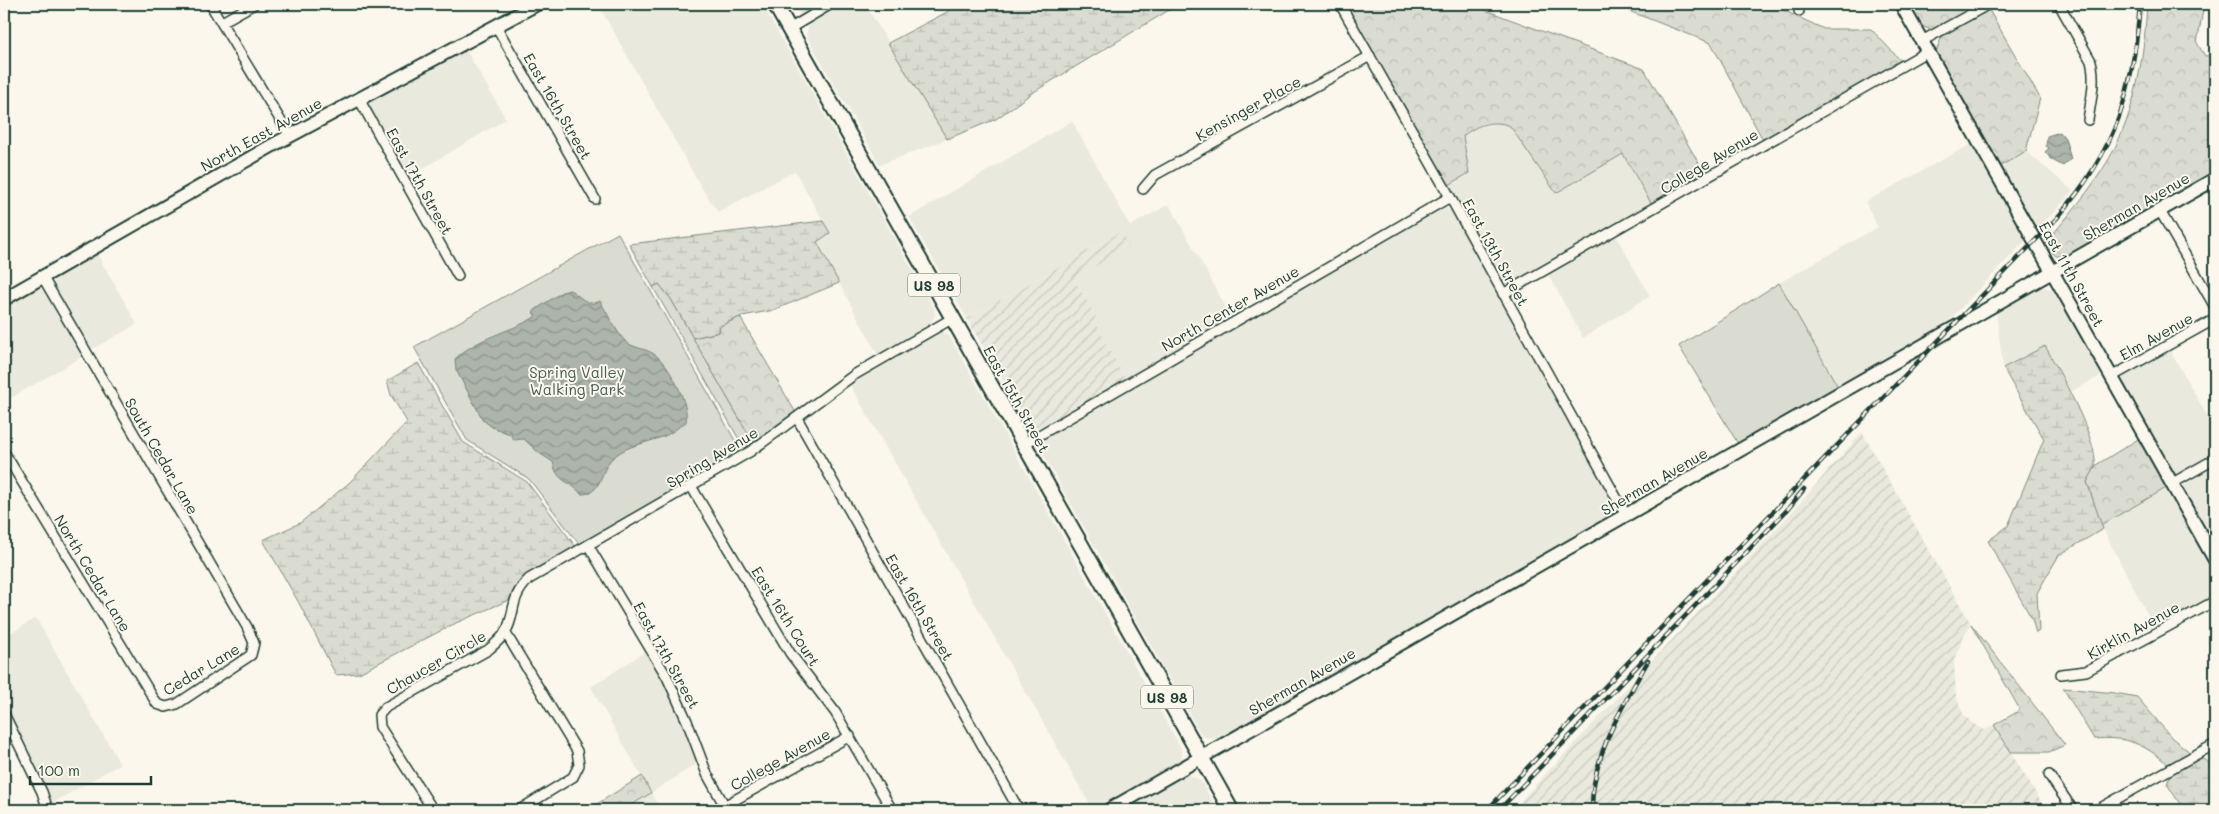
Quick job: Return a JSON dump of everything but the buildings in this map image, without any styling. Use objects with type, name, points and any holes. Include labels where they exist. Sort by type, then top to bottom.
[{"type":"main road","name":"East 15th Street","points":[[775,4],[1230,810]]},
{"type":"street","points":[[210,4],[290,136]]},
{"type":"street","points":[[222,22],[254,4]]},
{"type":"street","name":"North East Avenue","points":[[4,299],[290,136],[538,4]]},
{"type":"street","points":[[789,29],[830,4]]},
{"type":"street","name":"East 13th Street","points":[[1340,4],[1450,197],[1626,516]]},
{"type":"street","name":"East 11th Street","points":[[1901,4],[2215,560]]},
{"type":"street","name":"College Avenue","points":[[1503,294],[1925,46],[1989,4]]},
{"type":"street","points":[[2059,4],[2091,61],[2094,83],[2088,120]]},
{"type":"street","name":"East 16th Street","points":[[496,26],[596,200]]},
{"type":"street","name":"Kensinger Place","points":[[1142,189],[1155,175],[1370,56]]},
{"type":"street","name":"East 17th Street","points":[[359,99],[458,276]]},
{"type":"street","name":"Sherman Avenue","points":[[1109,810],[2215,179]]},
{"type":"street","name":"North Center Avenue","points":[[1024,444],[1450,197]]},
{"type":"street","points":[[2160,211],[2215,307]]},
{"type":"street","name":"South Cedar Lane","points":[[42,276],[247,627],[253,640],[254,650]]},
{"type":"street","name":"Spring Avenue","points":[[505,632],[515,595],[529,579],[751,451],[854,375],[953,318]]},
{"type":"street","name":"Elm Avenue","points":[[2111,377],[2215,319]]},
{"type":"street","name":"East 16th Street","points":[[797,418],[1020,810]]},
{"type":"street","name":"North Cedar Lane","points":[[4,452],[152,698],[160,706]]},
{"type":"street","points":[[2172,484],[2215,459]]},
{"type":"street","name":"East 16th Court","points":[[691,486],[790,654],[835,712],[892,810]]},
{"type":"street","name":"East 17th Street","points":[[588,545],[666,677],[687,721],[707,774],[726,808]]},
{"type":"street","name":"Kirklin Avenue","points":[[2061,674],[2086,671],[2215,601]]},
{"type":"street","name":"Chaucer Circle","points":[[433,810],[380,727],[379,715],[386,707],[488,650],[505,632],[577,752],[580,764],[573,776],[519,810]]},
{"type":"street","name":"Cedar Lane","points":[[160,706],[168,707],[177,704],[242,662],[254,650]]},
{"type":"street","points":[[4,714],[42,792],[48,810]]},
{"type":"street","name":"College Avenue","points":[[726,808],[850,736]]},
{"type":"street","points":[[2097,810],[2215,744]]},
{"type":"street","points":[[2049,775],[2073,810]]},
{"type":"shaded area","points":[[598,4],[762,4],[934,308],[935,315],[930,324],[878,355],[817,242],[830,233],[795,171],[718,212],[701,187]]},
{"type":"shaded area","points":[[789,4],[824,4],[800,14],[792,10]]},
{"type":"shaded area","points":[[838,4],[865,4],[947,139],[880,165],[806,35],[809,24]]},
{"type":"shaded area","points":[[466,50],[506,119],[407,178],[369,108],[369,104],[372,99]]},
{"type":"shaded area","points":[[1072,121],[1130,226],[1169,204],[1232,318],[1125,379],[1094,319],[1096,317],[1074,279],[1128,246],[1120,232],[967,319],[909,217]]},
{"type":"shaded area","points":[[1502,122],[1510,126],[1556,193],[1623,154],[1651,203],[1505,288],[1449,185],[1469,173],[1463,136],[1471,129]]},
{"type":"shaded area","points":[[1973,143],[2027,239],[1940,330],[1838,387],[1779,283],[1878,227],[1865,202]]},
{"type":"shaded area","points":[[2026,151],[2073,191],[2037,231],[2001,166]]},
{"type":"shaded area","points":[[1443,207],[1453,212],[1614,503],[1614,513],[1226,735],[1215,739],[1205,737],[1200,733],[1040,449],[1041,441],[1075,419]]},
{"type":"shaded area","points":[[1120,232],[1129,246],[1074,279],[1096,317],[1094,319],[1125,379],[1044,427],[1029,426],[967,319]]},
{"type":"shaded area","points":[[1616,236],[1650,296],[1583,338],[1548,274]]},
{"type":"shaded area","points":[[96,252],[137,324],[91,350],[54,289],[53,284],[57,276]]},
{"type":"shaded area","points":[[2039,286],[2051,289],[2058,296],[2102,375],[2070,392],[2045,346],[2003,368],[1996,311]]},
{"type":"shaded area","points":[[35,288],[43,289],[47,293],[83,356],[4,402],[4,306]]},
{"type":"shaded area","points":[[942,331],[949,335],[1181,748],[1182,756],[1174,767],[1101,810],[1093,810],[849,383],[877,365]]},
{"type":"shaded area","points":[[2169,349],[2215,429],[2215,455],[2177,475],[2171,473],[2121,382],[2126,373]]},
{"type":"shaded area","points":[[1862,432],[1971,624],[1964,635],[1954,663],[1956,696],[1963,714],[1973,724],[1985,730],[1994,725],[2046,810],[1512,810],[1793,511]]},
{"type":"shaded area","points":[[2215,463],[2215,550],[2181,490],[2183,484],[2188,479]]},
{"type":"shaded area","points":[[2168,487],[2215,571],[2215,597],[2155,629],[2101,525]]},
{"type":"shaded area","points":[[36,618],[120,764],[49,805],[4,711],[4,637]]},
{"type":"shaded area","points":[[646,651],[683,723],[698,763],[651,793],[591,687]]},
{"type":"shaded area","points":[[1187,775],[1201,781],[1217,810],[1118,810],[1180,776]]},
{"type":"shaded area","points":[[651,793],[661,810],[623,810]]},
{"type":"green space","points":[[962,4],[1179,4],[1032,93],[996,119],[947,139],[888,43]]},
{"type":"green space","points":[[1346,4],[1469,4],[1644,69],[1704,172],[1651,203],[1623,154],[1556,193],[1510,126],[1492,123],[1479,126],[1463,136],[1469,173],[1449,185]]},
{"type":"green space","points":[[1611,4],[1770,4],[1824,29],[1871,29],[1901,61],[1763,140],[1711,43]]},
{"type":"green space","points":[[1908,4],[1979,4],[1933,31],[1920,25]]},
{"type":"green space","points":[[2147,4],[2204,4],[2197,43],[2205,56],[2215,55],[2215,175],[2069,256],[2056,256],[2044,245],[2102,170],[2126,122],[2141,64]]},
{"type":"green space","points":[[1989,10],[2040,98],[2026,151],[2001,166],[1936,52],[1942,36]]},
{"type":"green space","points":[[823,221],[830,233],[817,242],[839,283],[774,310],[742,316],[720,326],[719,332],[693,338],[671,299],[659,284],[653,287],[629,244]]},
{"type":"green space","name":"Spring Valley Walking Park","points":[[618,233],[742,453],[579,544],[529,479],[467,440],[414,347]]},
{"type":"green space","points":[[1779,283],[1838,387],[1740,447],[1679,346]]},
{"type":"green space","points":[[659,284],[671,299],[754,444],[745,450],[653,287]]},
{"type":"green space","points":[[740,317],[796,413],[754,444],[693,338],[719,332],[720,326]]},
{"type":"green space","points":[[2045,346],[2076,405],[2090,439],[2095,465],[2087,482],[2103,529],[2059,555],[2037,593],[2039,631],[2036,633],[2032,619],[1988,541],[2008,526],[2044,439],[2003,368]]},
{"type":"green space","points":[[418,363],[463,442],[527,482],[576,547],[528,574],[514,590],[509,600],[456,623],[359,673],[336,675],[299,603],[263,540],[300,523],[349,483],[407,422],[391,395],[387,381]]},
{"type":"green space","points":[[2140,438],[2168,487],[2101,525],[2087,482],[2096,465]]},
{"type":"green space","points":[[1971,624],[2065,745],[2049,752],[2011,752],[1994,725],[2017,712],[2019,708]]},
{"type":"green space","points":[[2063,688],[2137,697],[2172,738],[2191,753],[2169,765],[2143,747],[2126,740],[2094,739]]},
{"type":"green space","points":[[2200,757],[2215,767],[2215,810],[2184,810],[2167,784],[2171,774]]},
{"type":"green space","points":[[642,776],[651,793],[623,810],[587,810]]},
{"type":"water","points":[[2060,132],[2065,138],[2071,159],[2063,166],[2052,160],[2045,152],[2049,148],[2046,146],[2047,136]]},
{"type":"water","points":[[570,290],[588,302],[595,303],[600,301],[625,341],[654,354],[660,359],[672,375],[682,395],[686,414],[686,422],[668,434],[620,452],[610,461],[594,490],[581,494],[561,478],[553,462],[539,453],[524,439],[514,440],[510,434],[492,427],[483,420],[456,370],[455,359],[473,345],[535,317],[533,313],[535,310],[562,292]]},
{"type":"railway","points":[[1487,810],[2057,218],[2078,193],[2108,143],[2118,119],[2133,65],[2140,4]]},
{"type":"railway","points":[[1499,810],[1787,510],[1804,489]]},
{"type":"railway","points":[[1592,810],[1593,790],[1597,771],[1610,732],[1648,661]]}]
